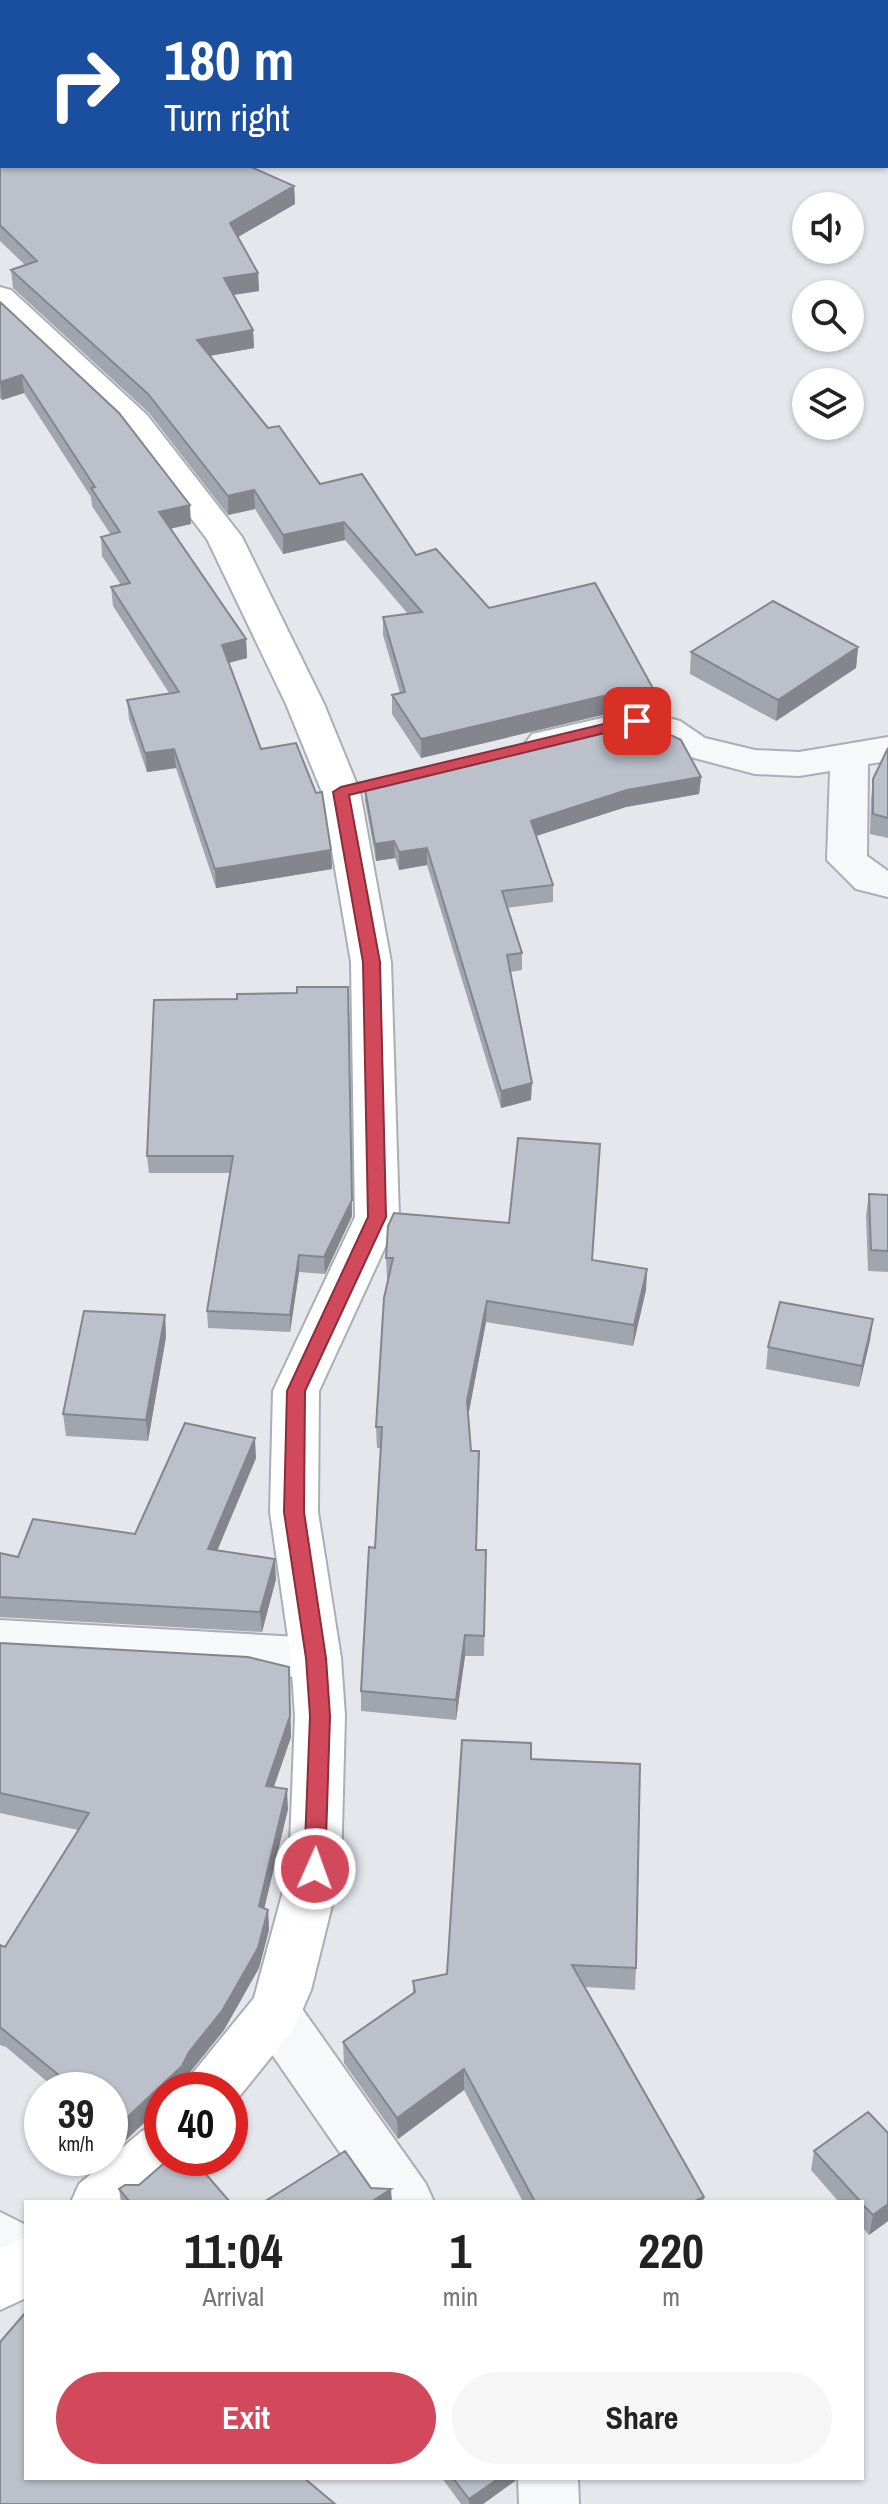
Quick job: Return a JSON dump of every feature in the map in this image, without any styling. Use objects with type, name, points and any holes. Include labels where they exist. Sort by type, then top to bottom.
[{"type":"street","points":[[0,297],[135,422],[224,537],[305,704],[355,788],[371,962],[377,1217],[296,1391],[294,1512],[316,1658],[320,1716],[315,1869],[284,1990],[274,2013],[226,2072]]},
{"type":"street","points":[[518,749],[637,721],[667,729],[692,746],[755,762],[799,764],[888,749]]},
{"type":"street","points":[[849,757],[847,860],[870,880],[888,884]]},
{"type":"street","points":[[0,1640],[316,1658]]},
{"type":"street","points":[[274,2013],[405,2200]]},
{"type":"street","points":[[101,2200],[144,2164]]},
{"type":"street","points":[[0,2238],[24,2259]]},
{"type":"street","points":[[0,2284],[24,2263]]},
{"type":"street","points":[[548,2480],[549,2504]]},
{"type":"building","points":[[0,168],[254,168],[294,186],[230,223],[258,273],[224,278],[253,330],[197,340],[268,428],[279,426],[320,484],[362,474],[416,555],[436,549],[489,608],[595,583],[655,692],[637,688],[421,739],[392,695],[405,692],[383,617],[422,612],[344,522],[283,535],[254,490],[228,496],[148,394],[11,270],[37,261],[0,225]]},
{"type":"building","points":[[0,302],[119,413],[190,505],[159,512],[246,639],[222,645],[261,749],[296,743],[316,793],[322,792],[331,850],[215,869],[174,749],[145,753],[127,700],[179,692],[111,587],[130,583],[101,537],[120,532],[91,488],[95,487],[22,375],[0,382]]},
{"type":"building","points":[[773,601],[858,647],[778,700],[691,652]]},
{"type":"building","points":[[638,719],[681,740],[701,777],[627,790],[531,821],[553,885],[502,891],[522,953],[507,955],[532,1083],[501,1091],[427,848],[399,852],[394,841],[375,844],[364,784]]},
{"type":"building","points":[[888,748],[888,818],[873,814],[873,779]]},
{"type":"building","points":[[297,987],[348,987],[352,1200],[324,1257],[299,1255],[290,1315],[207,1311],[233,1156],[147,1156],[154,1000],[237,999],[237,994],[297,993]]},
{"type":"building","points":[[518,1138],[600,1144],[592,1260],[647,1269],[634,1325],[487,1301],[467,1401],[471,1451],[479,1451],[476,1550],[486,1550],[484,1636],[465,1635],[456,1700],[361,1691],[369,1547],[375,1548],[382,1427],[376,1427],[384,1298],[393,1258],[386,1258],[388,1226],[394,1213],[509,1223]]},
{"type":"building","points":[[869,1194],[888,1195],[888,1251],[871,1250]]},
{"type":"building","points":[[780,1302],[873,1319],[862,1366],[768,1347]]},
{"type":"building","points":[[84,1311],[165,1315],[146,1420],[63,1414]]},
{"type":"building","points":[[185,1423],[255,1438],[208,1549],[275,1559],[260,1612],[0,1597],[0,1553],[18,1557],[33,1519],[135,1534]]},
{"type":"building","points":[[0,1643],[248,1657],[289,1667],[290,1716],[266,1786],[287,1789],[259,1906],[268,1910],[258,1948],[222,2011],[189,2052],[182,2066],[176,2072],[144,2072],[144,2102],[128,2117],[128,2072],[55,2072],[0,2027],[0,1945],[5,1947],[89,1813],[0,1793]]},
{"type":"building","points":[[462,1740],[531,1743],[531,1759],[640,1764],[636,1968],[572,1965],[704,2197],[697,2200],[534,2200],[464,2069],[397,2118],[343,2042],[415,1992],[413,1981],[447,1974]]},
{"type":"building","points":[[868,2112],[888,2133],[888,2204],[873,2215],[864,2206],[864,2200],[859,2200],[814,2151]]},
{"type":"building","points":[[345,2151],[371,2188],[391,2189],[374,2200],[267,2200]]},
{"type":"building","points":[[149,2176],[208,2176],[228,2200],[128,2200],[119,2189],[125,2185],[139,2185]]},
{"type":"building","points":[[24,2314],[24,2480],[306,2480],[335,2504],[0,2504],[0,2342]]},
{"type":"building","points":[[455,2480],[496,2480],[469,2499]]},
{"type":"route","points":[[315,1869],[320,1716],[316,1658],[294,1512],[296,1391],[377,1217],[371,962],[341,792],[610,725],[637,721]]}]
